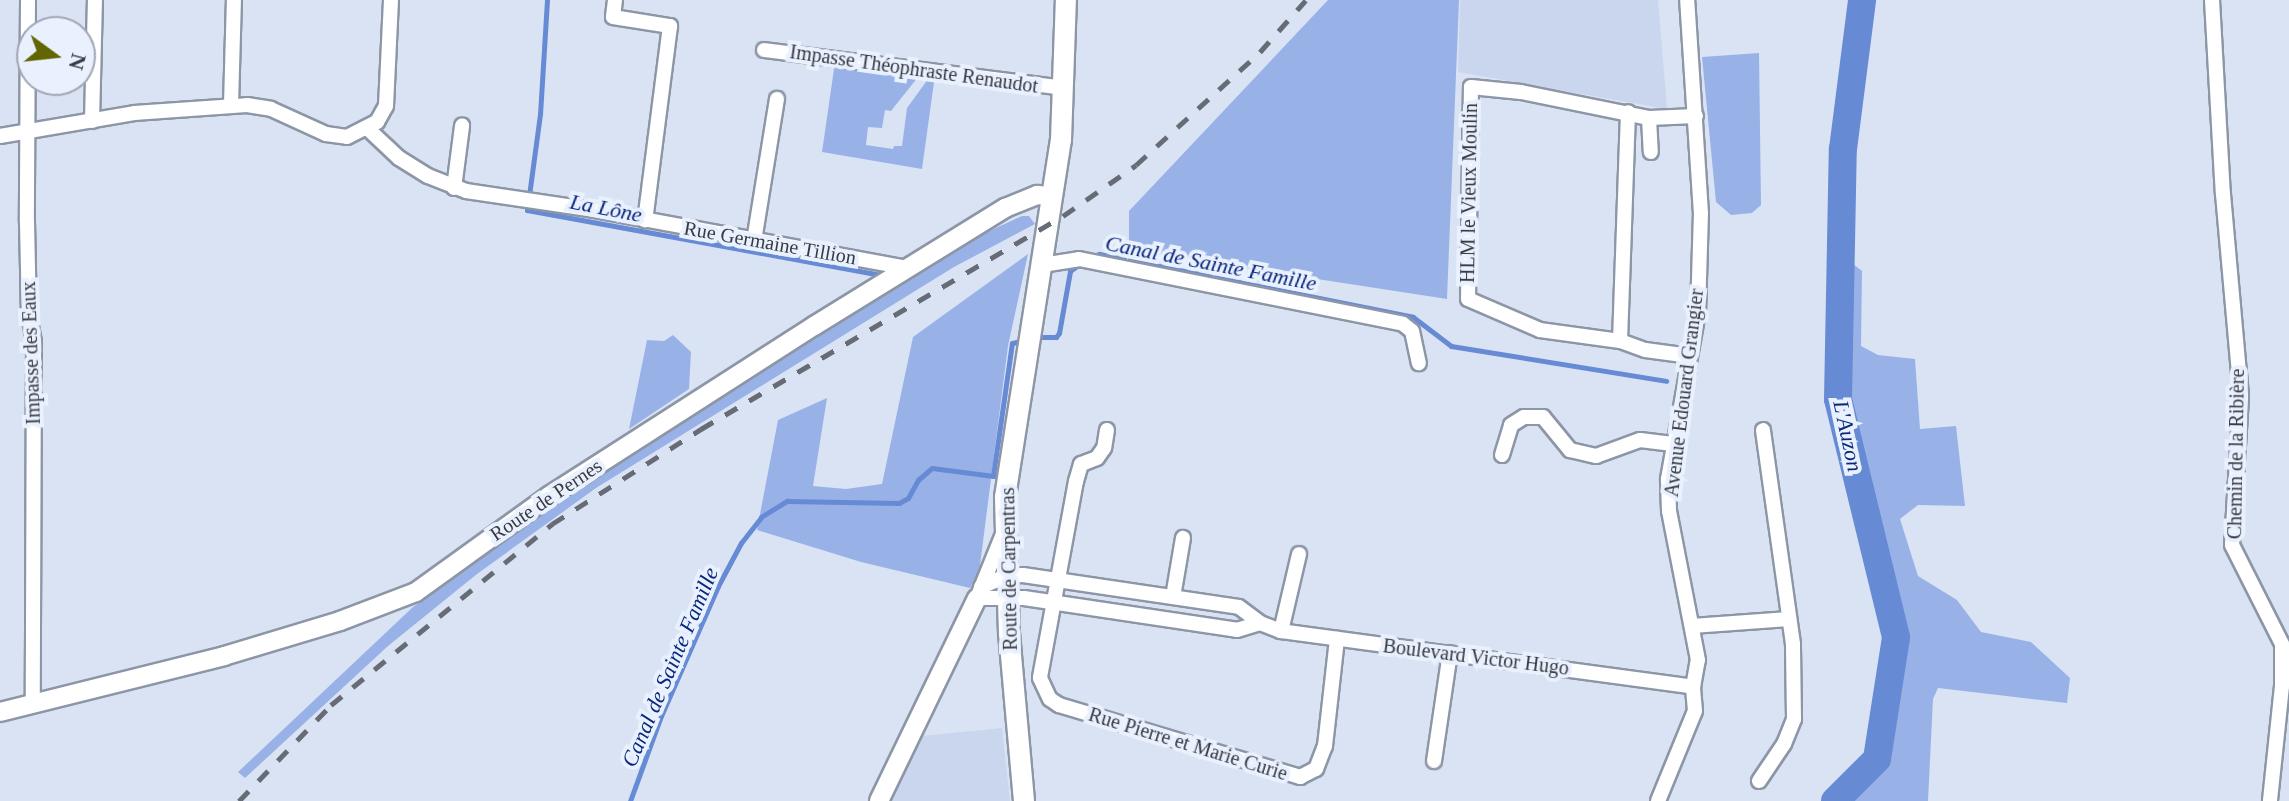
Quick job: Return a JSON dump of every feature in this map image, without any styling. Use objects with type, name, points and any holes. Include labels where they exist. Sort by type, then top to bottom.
[{"type":"main road","name":"Route de Carpentras","points":[[1024,801],[1004,531],[1013,431],[1061,140],[1066,0]]},
{"type":"street","name":"Impasse des Eaux","points":[[28,0],[28,284],[34,342],[33,705]]},
{"type":"street","points":[[92,121],[95,0]]},
{"type":"street","points":[[231,105],[234,0]]},
{"type":"street","points":[[0,136],[134,113],[231,105],[271,109],[326,134],[347,137],[377,122],[386,106],[391,0]]},
{"type":"street","points":[[615,0],[613,17],[670,26],[645,220]]},
{"type":"street","name":"Avenue Edouard Grangier","points":[[1658,801],[1695,711],[1693,687],[1698,660],[1669,511],[1673,444],[1698,313],[1700,232],[1696,116],[1687,0]]},
{"type":"street","name":"Chemin de la Ribière","points":[[2212,0],[2223,194],[2241,397],[2232,545],[2282,644],[2282,686],[2270,801]]},
{"type":"street","name":"Impasse Théophraste Renaudot","points":[[764,50],[1064,88]]},
{"type":"street","name":"HLM le Vieux Moulin","points":[[1690,356],[1645,350],[1620,341],[1540,330],[1468,299],[1471,87],[1649,118],[1696,116]]},
{"type":"street","points":[[754,241],[777,99]]},
{"type":"street","points":[[1620,341],[1628,112]]},
{"type":"street","points":[[1671,117],[1675,134]]},
{"type":"street","points":[[1649,118],[1651,152]]},
{"type":"street","points":[[454,188],[462,126]]},
{"type":"street","name":"Rue Germaine Tillion","points":[[367,128],[399,158],[454,188],[907,268]]},
{"type":"street","name":"Route de Pernes","points":[[0,712],[224,656],[340,621],[416,592],[560,489],[907,268],[1005,208],[1037,195],[1051,196]]},
{"type":"street","points":[[1042,265],[1079,259],[1403,324],[1412,331],[1419,363]]},
{"type":"street","points":[[1502,455],[1511,425],[1524,417],[1543,417],[1570,450],[1596,456],[1640,440],[1673,444]]},
{"type":"street","name":"Rue Pierre et Marie Curie","points":[[1107,430],[1104,448],[1097,458],[1081,464],[1040,678],[1050,699],[1059,705],[1291,776],[1307,775],[1321,759],[1337,639]]},
{"type":"street","points":[[1759,781],[1784,744],[1794,719],[1789,619],[1763,430]]},
{"type":"street","points":[[879,801],[979,593],[1004,531]]},
{"type":"street","points":[[1173,597],[1183,538]]},
{"type":"street","points":[[1281,631],[1299,554]]},
{"type":"street","name":"Boulevard Victor Hugo","points":[[1006,576],[1023,575],[1239,607],[1260,623],[1281,631],[1693,687]]},
{"type":"street","points":[[979,593],[1006,576]]},
{"type":"street","name":"Boulevard Victor Hugo","points":[[979,593],[1237,630],[1260,623]]},
{"type":"street","points":[[1692,626],[1789,619]]},
{"type":"street","points":[[1434,761],[1450,653]]},
{"type":"shaded area","points":[[1328,0],[1459,0],[1447,299],[1129,250],[1129,211]]},
{"type":"shaded area","points":[[1460,0],[1658,0],[1667,109],[1458,72]]},
{"type":"shaded area","points":[[1759,53],[1761,205],[1752,213],[1731,215],[1716,202],[1702,57]]},
{"type":"shaded area","points":[[835,62],[922,72],[891,111],[885,110],[882,128],[868,127],[866,145],[893,149],[894,146],[902,146],[907,108],[931,75],[935,75],[922,169],[822,152]]},
{"type":"shaded area","points":[[1022,216],[1029,216],[1035,224],[954,267],[596,488],[477,574],[388,646],[245,778],[238,772],[413,607],[609,465],[972,239]]},
{"type":"shaded area","points":[[1028,254],[1008,346],[979,573],[970,588],[861,562],[757,530],[778,420],[827,398],[813,486],[846,489],[882,484],[913,337]]},
{"type":"shaded area","points":[[1843,256],[1862,271],[1861,346],[1878,355],[1915,359],[1920,429],[1956,426],[1965,506],[1918,505],[1900,519],[1918,576],[1957,600],[1981,632],[2031,642],[2070,678],[2067,703],[1938,688],[1933,699],[1928,801],[1839,801],[1883,757],[1901,639],[1840,398]]},
{"type":"shaded area","points":[[673,335],[691,352],[689,389],[629,429],[647,340],[664,341]]},
{"type":"shaded area","points":[[1002,728],[1010,801],[890,801],[922,736]]},
{"type":"waterway","name":"La Lône","points":[[547,0],[540,114],[527,210],[885,276]]},
{"type":"waterway","name":"L'Auzon","points":[[1835,801],[1877,759],[1896,637],[1838,399],[1843,149],[1862,0]]},
{"type":"waterway","name":"Canal de Sainte Famille","points":[[1089,258],[1099,254],[1413,317],[1451,346],[1666,381]]},
{"type":"waterway","name":"Canal de Sainte Famille","points":[[1036,337],[1056,337],[1059,333],[1070,271],[1081,263]]},
{"type":"waterway","name":"Canal de Sainte Famille","points":[[630,801],[661,716],[718,586],[741,543],[761,517],[787,501],[899,503],[908,498],[918,480],[932,468],[993,476],[1012,343],[1026,340]]},
{"type":"railway","points":[[239,801],[331,705],[552,524],[701,429],[1063,216],[1136,165],[1260,52],[1306,0]]}]
